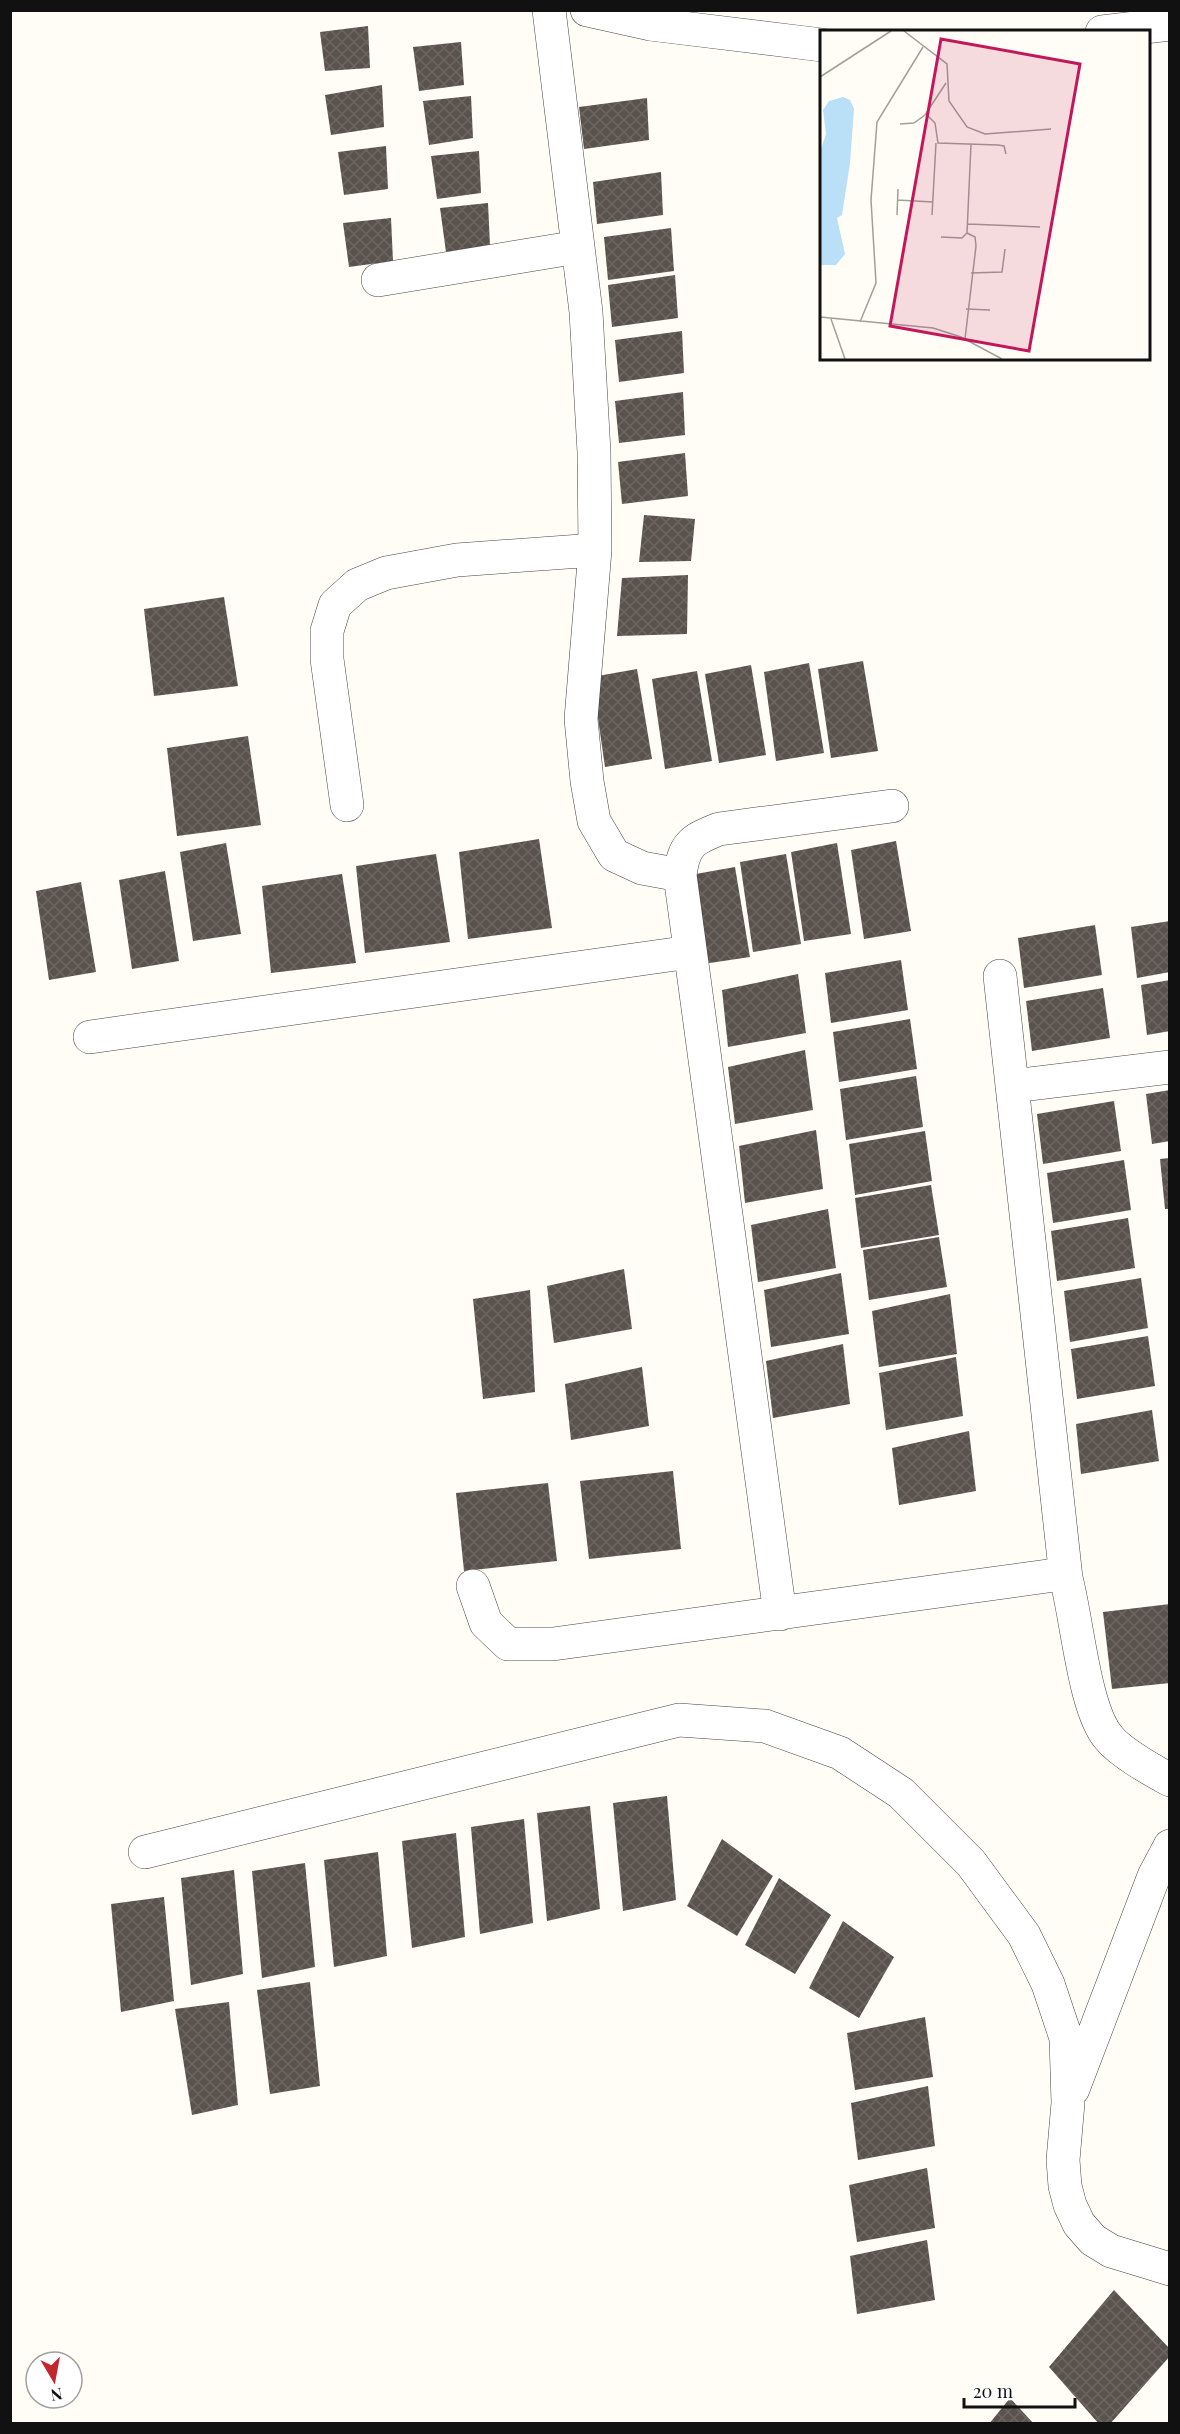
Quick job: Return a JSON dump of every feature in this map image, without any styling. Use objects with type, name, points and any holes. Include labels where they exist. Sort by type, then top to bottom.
[{"type":"street","points":[[549,10],[586,312],[594,452],[595,550],[581,719],[587,781],[594,821],[614,855],[642,868],[680,875]]},
{"type":"street","points":[[587,10],[662,26],[820,45]]},
{"type":"street","points":[[1119,30],[1170,24]]},
{"type":"street","points":[[378,280],[578,247]]},
{"type":"street","points":[[347,805],[327,659],[327,631],[335,605],[357,585],[386,573],[457,560],[595,550]]},
{"type":"street","points":[[780,1614],[680,875],[683,854],[696,838],[719,829],[892,806]]},
{"type":"street","points":[[90,1037],[690,952]]},
{"type":"street","points":[[1000,976],[1066,1578],[1093,1707],[1108,1738],[1143,1764],[1170,1780]]},
{"type":"street","points":[[1012,1086],[1170,1066]]},
{"type":"street","points":[[473,1586],[486,1623],[508,1644],[553,1644],[1055,1575],[1066,1578]]},
{"type":"street","points":[[145,1852],[679,1720],[765,1726],[840,1753],[901,1793],[971,1863],[1024,1935],[1048,1984],[1066,2038],[1068,2103],[1063,2160],[1065,2186],[1070,2205],[1079,2223],[1094,2240],[1111,2251],[1170,2269]]},
{"type":"street","points":[[1068,2103],[1154,1876],[1170,1846]]},
{"type":"building","points":[[368,26],[370,68],[325,71],[320,32]]},
{"type":"building","points":[[461,42],[464,85],[419,91],[413,47]]},
{"type":"building","points":[[382,85],[384,127],[331,135],[325,95]]},
{"type":"building","points":[[471,96],[473,138],[429,145],[423,101]]},
{"type":"building","points":[[647,98],[649,140],[584,149],[579,107]]},
{"type":"building","points":[[386,146],[388,189],[344,195],[338,152]]},
{"type":"building","points":[[479,151],[481,193],[437,199],[431,156]]},
{"type":"building","points":[[661,172],[663,215],[597,224],[593,182]]},
{"type":"building","points":[[488,203],[490,245],[446,252],[440,208]]},
{"type":"building","points":[[391,218],[393,261],[349,267],[343,223]]},
{"type":"building","points":[[671,228],[674,271],[608,280],[604,237]]},
{"type":"building","points":[[675,275],[678,318],[612,327],[608,285]]},
{"type":"building","points":[[682,331],[684,373],[619,382],[615,340]]},
{"type":"building","points":[[683,392],[685,435],[619,443],[615,401]]},
{"type":"building","points":[[685,453],[688,496],[622,504],[618,462]]},
{"type":"building","points":[[644,515],[695,519],[691,561],[639,562]]},
{"type":"building","points":[[688,575],[687,634],[617,636],[622,578]]},
{"type":"building","points":[[224,597],[238,686],[154,696],[144,609]]},
{"type":"building","points":[[863,661],[878,751],[831,758],[818,669]]},
{"type":"building","points":[[809,663],[824,753],[776,761],[764,672]]},
{"type":"building","points":[[751,665],[766,755],[719,763],[705,674]]},
{"type":"building","points":[[637,669],[652,759],[605,767],[592,677]]},
{"type":"building","points":[[697,671],[712,761],[665,769],[652,679]]},
{"type":"building","points":[[248,736],[261,825],[177,836],[167,748]]},
{"type":"building","points":[[539,839],[552,928],[468,939],[459,852]]},
{"type":"building","points":[[896,841],[911,931],[864,939],[851,850]]},
{"type":"building","points":[[226,843],[241,934],[193,941],[180,852]]},
{"type":"building","points":[[837,843],[851,934],[804,941],[791,852]]},
{"type":"building","points":[[436,854],[450,942],[365,953],[356,866]]},
{"type":"building","points":[[786,854],[801,944],[753,952],[740,862]]},
{"type":"building","points":[[735,867],[750,957],[703,964],[690,875]]},
{"type":"building","points":[[165,871],[179,961],[132,969],[119,880]]},
{"type":"building","points":[[342,874],[356,963],[271,973],[262,886]]},
{"type":"building","points":[[81,882],[96,972],[49,980],[36,891]]},
{"type":"building","points":[[1170,921],[1170,972],[1137,978],[1131,927]]},
{"type":"building","points":[[1095,925],[1102,975],[1024,988],[1018,938]]},
{"type":"building","points":[[901,960],[908,1010],[831,1023],[825,973]]},
{"type":"building","points":[[798,974],[806,1033],[728,1047],[722,990]]},
{"type":"building","points":[[1170,980],[1170,1031],[1147,1035],[1141,985]]},
{"type":"building","points":[[1103,988],[1110,1038],[1032,1051],[1026,1001]]},
{"type":"building","points":[[910,1019],[917,1069],[839,1082],[833,1032]]},
{"type":"building","points":[[805,1050],[813,1110],[735,1124],[728,1067]]},
{"type":"building","points":[[916,1076],[923,1127],[846,1140],[840,1089]]},
{"type":"building","points":[[1170,1090],[1170,1141],[1152,1144],[1146,1094]]},
{"type":"building","points":[[1114,1101],[1121,1151],[1043,1164],[1037,1114]]},
{"type":"building","points":[[816,1130],[823,1189],[745,1203],[739,1146]]},
{"type":"building","points":[[925,1131],[932,1181],[855,1195],[849,1144]]},
{"type":"building","points":[[1170,1158],[1170,1209],[1165,1209],[1160,1159]]},
{"type":"building","points":[[1124,1160],[1131,1210],[1053,1223],[1047,1173]]},
{"type":"building","points":[[931,1185],[939,1235],[861,1248],[855,1198]]},
{"type":"building","points":[[828,1209],[836,1268],[758,1282],[751,1225]]},
{"type":"building","points":[[1128,1218],[1135,1268],[1057,1281],[1051,1231]]},
{"type":"building","points":[[939,1237],[947,1287],[869,1300],[863,1250]]},
{"type":"building","points":[[624,1269],[632,1329],[554,1343],[547,1286]]},
{"type":"building","points":[[841,1273],[849,1334],[771,1347],[764,1290]]},
{"type":"building","points":[[1141,1278],[1148,1328],[1070,1342],[1064,1291]]},
{"type":"building","points":[[530,1290],[535,1392],[483,1399],[473,1299]]},
{"type":"building","points":[[950,1294],[957,1354],[879,1367],[872,1311]]},
{"type":"building","points":[[1148,1336],[1155,1386],[1077,1399],[1071,1349]]},
{"type":"building","points":[[843,1344],[850,1404],[773,1418],[766,1361]]},
{"type":"building","points":[[956,1357],[963,1416],[886,1430],[879,1373]]},
{"type":"building","points":[[642,1367],[649,1426],[571,1440],[565,1384]]},
{"type":"building","points":[[1152,1410],[1159,1461],[1081,1474],[1076,1424]]},
{"type":"building","points":[[969,1431],[976,1491],[899,1505],[892,1448]]},
{"type":"building","points":[[673,1471],[681,1549],[589,1559],[580,1481]]},
{"type":"building","points":[[548,1483],[557,1561],[464,1571],[456,1493]]},
{"type":"building","points":[[1170,1604],[1170,1683],[1112,1689],[1103,1612]]},
{"type":"building","points":[[667,1796],[676,1900],[623,1911],[613,1803]]},
{"type":"building","points":[[590,1806],[600,1909],[547,1921],[537,1813]]},
{"type":"building","points":[[524,1819],[533,1923],[480,1934],[471,1827]]},
{"type":"building","points":[[456,1833],[465,1937],[412,1948],[402,1841]]},
{"type":"building","points":[[722,1839],[773,1876],[737,1936],[687,1906]]},
{"type":"building","points":[[378,1852],[387,1956],[334,1967],[324,1860]]},
{"type":"building","points":[[305,1863],[315,1967],[262,1978],[252,1871]]},
{"type":"building","points":[[234,1870],[243,1974],[191,1985],[181,1878]]},
{"type":"building","points":[[779,1878],[831,1915],[795,1974],[745,1945]]},
{"type":"building","points":[[164,1897],[174,2001],[121,2012],[111,1904]]},
{"type":"building","points":[[843,1921],[894,1957],[859,2018],[809,1988]]},
{"type":"building","points":[[310,1982],[320,2086],[270,2094],[257,1990]]},
{"type":"building","points":[[229,2002],[238,2105],[192,2115],[175,2009]]},
{"type":"building","points":[[925,2017],[933,2077],[855,2090],[847,2033]]},
{"type":"building","points":[[928,2086],[935,2146],[858,2160],[851,2103]]},
{"type":"building","points":[[927,2168],[935,2228],[857,2242],[849,2185]]},
{"type":"building","points":[[927,2240],[935,2300],[857,2314],[850,2256]]},
{"type":"building","points":[[1114,2290],[1170,2349],[1170,2356],[1110,2424],[1099,2424],[1049,2367]]},
{"type":"building","points":[[1010,2398],[1034,2424],[989,2424]]}]
